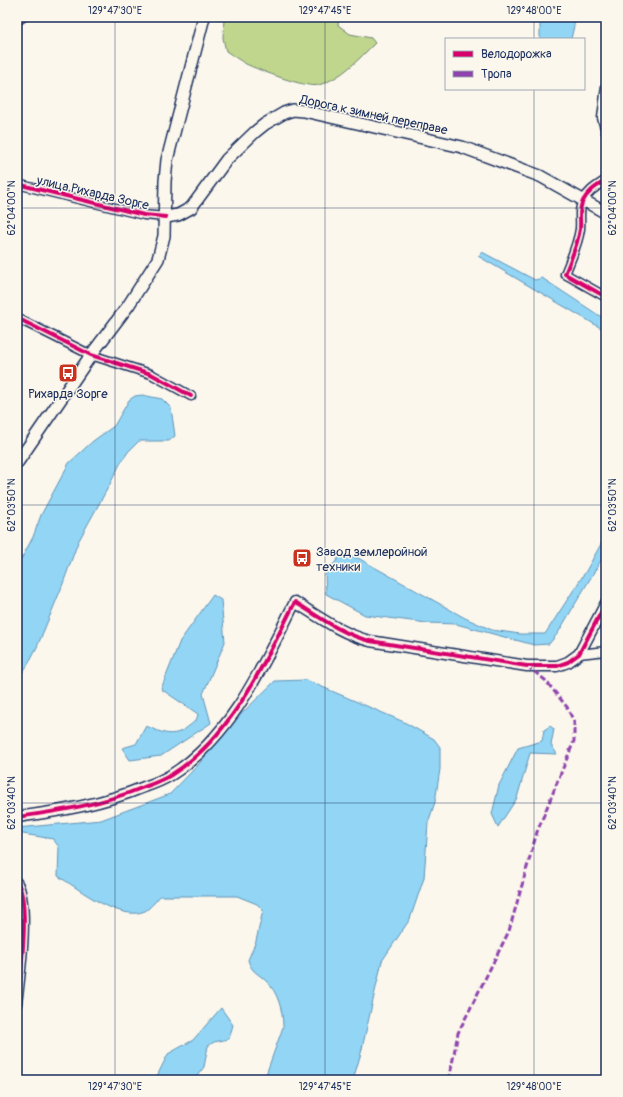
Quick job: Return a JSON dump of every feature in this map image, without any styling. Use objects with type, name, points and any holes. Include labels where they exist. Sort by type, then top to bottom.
[{"type":"main road","points":[[17,463],[91,355],[128,306],[158,259],[164,236],[166,217],[165,181],[168,160],[204,17]]},
{"type":"main road","name":"Дорога к зимней переправе","points":[[166,217],[178,215],[191,208],[227,159],[255,132],[274,118],[293,110],[304,111],[462,147],[540,176],[606,213]]},
{"type":"street","points":[[17,21],[23,17]]},
{"type":"street","points":[[606,86],[602,118],[606,132]]},
{"type":"street","points":[[606,180],[591,190],[583,199],[580,210],[580,228],[565,274],[606,297]]},
{"type":"street","name":"улица Рихарда Зорге","points":[[17,184],[144,215],[166,217]]},
{"type":"street","points":[[17,318],[91,355],[151,374],[191,396]]},
{"type":"street","points":[[17,817],[81,807],[106,801],[152,784],[170,775],[186,764],[205,748],[219,733],[233,714],[274,645],[295,602],[338,629],[355,637],[370,641],[527,666],[557,666],[568,662],[579,654],[606,603]]},
{"type":"street","points":[[579,654],[606,651]]},
{"type":"street","points":[[17,882],[20,886],[23,912],[23,964],[17,1004]]},
{"type":"green space","points":[[224,17],[339,17],[338,25],[350,34],[371,38],[375,43],[350,67],[335,78],[319,85],[304,84],[294,82],[252,67],[226,51],[223,38]]},
{"type":"water","points":[[540,17],[576,17],[571,38],[540,38]]},
{"type":"water","points":[[482,252],[535,280],[542,278],[606,320],[606,331],[478,256]]},
{"type":"water","points":[[142,395],[162,399],[171,408],[175,436],[169,441],[139,441],[128,452],[120,464],[78,542],[61,589],[37,647],[27,666],[17,680],[17,567],[33,537],[41,515],[69,463],[93,441],[114,426],[129,400],[135,396]]},
{"type":"water","points":[[606,535],[606,552],[558,633],[549,644],[534,645],[456,624],[427,623],[365,615],[326,594],[325,575],[340,556],[358,558],[465,618],[492,630],[520,634],[545,634],[586,571]]},
{"type":"water","points":[[213,595],[221,600],[225,642],[203,694],[211,723],[161,756],[130,760],[122,748],[136,744],[146,726],[163,733],[173,734],[183,730],[197,718],[198,714],[161,689],[180,641]]},
{"type":"water","points":[[306,680],[404,722],[434,739],[440,747],[440,769],[435,802],[428,823],[424,878],[410,919],[382,961],[361,1053],[353,1080],[264,1080],[283,1027],[283,1021],[277,996],[270,985],[253,970],[248,960],[256,941],[263,910],[257,904],[237,896],[160,896],[145,911],[135,913],[124,912],[112,908],[88,896],[58,876],[59,847],[53,839],[17,833],[17,828],[101,820],[170,794],[198,765],[232,723],[275,681]]},
{"type":"water","points":[[550,726],[554,729],[551,745],[557,754],[530,753],[517,798],[498,827],[492,814],[499,785],[518,748],[542,741],[544,730]]},
{"type":"water","points":[[221,1008],[233,1025],[229,1039],[214,1042],[208,1046],[204,1067],[194,1080],[155,1080],[168,1054],[193,1040]]},
{"type":"marked path","points":[[449,1080],[458,1033],[509,931],[537,832],[574,741],[574,722],[567,707],[545,680],[527,666]]},
{"type":"cycle path","points":[[606,180],[590,192],[581,204],[579,235],[565,274],[606,297]]},
{"type":"cycle path","points":[[17,184],[144,215],[166,217]]},
{"type":"cycle path","points":[[17,318],[91,355],[151,374],[191,396]]},
{"type":"cycle path","points":[[17,817],[82,806],[129,793],[165,779],[193,759],[212,741],[229,720],[244,697],[258,674],[295,602],[340,630],[370,641],[527,666],[557,666],[568,662],[579,654],[606,603]]},
{"type":"cycle path","points":[[17,882],[21,892],[24,923],[17,1004]]},
{"type":"place","name":"Рихарда Зорге","points":[[68,373]]},
{"type":"place","name":"Завод землеройной техники","points":[[302,558]]}]
